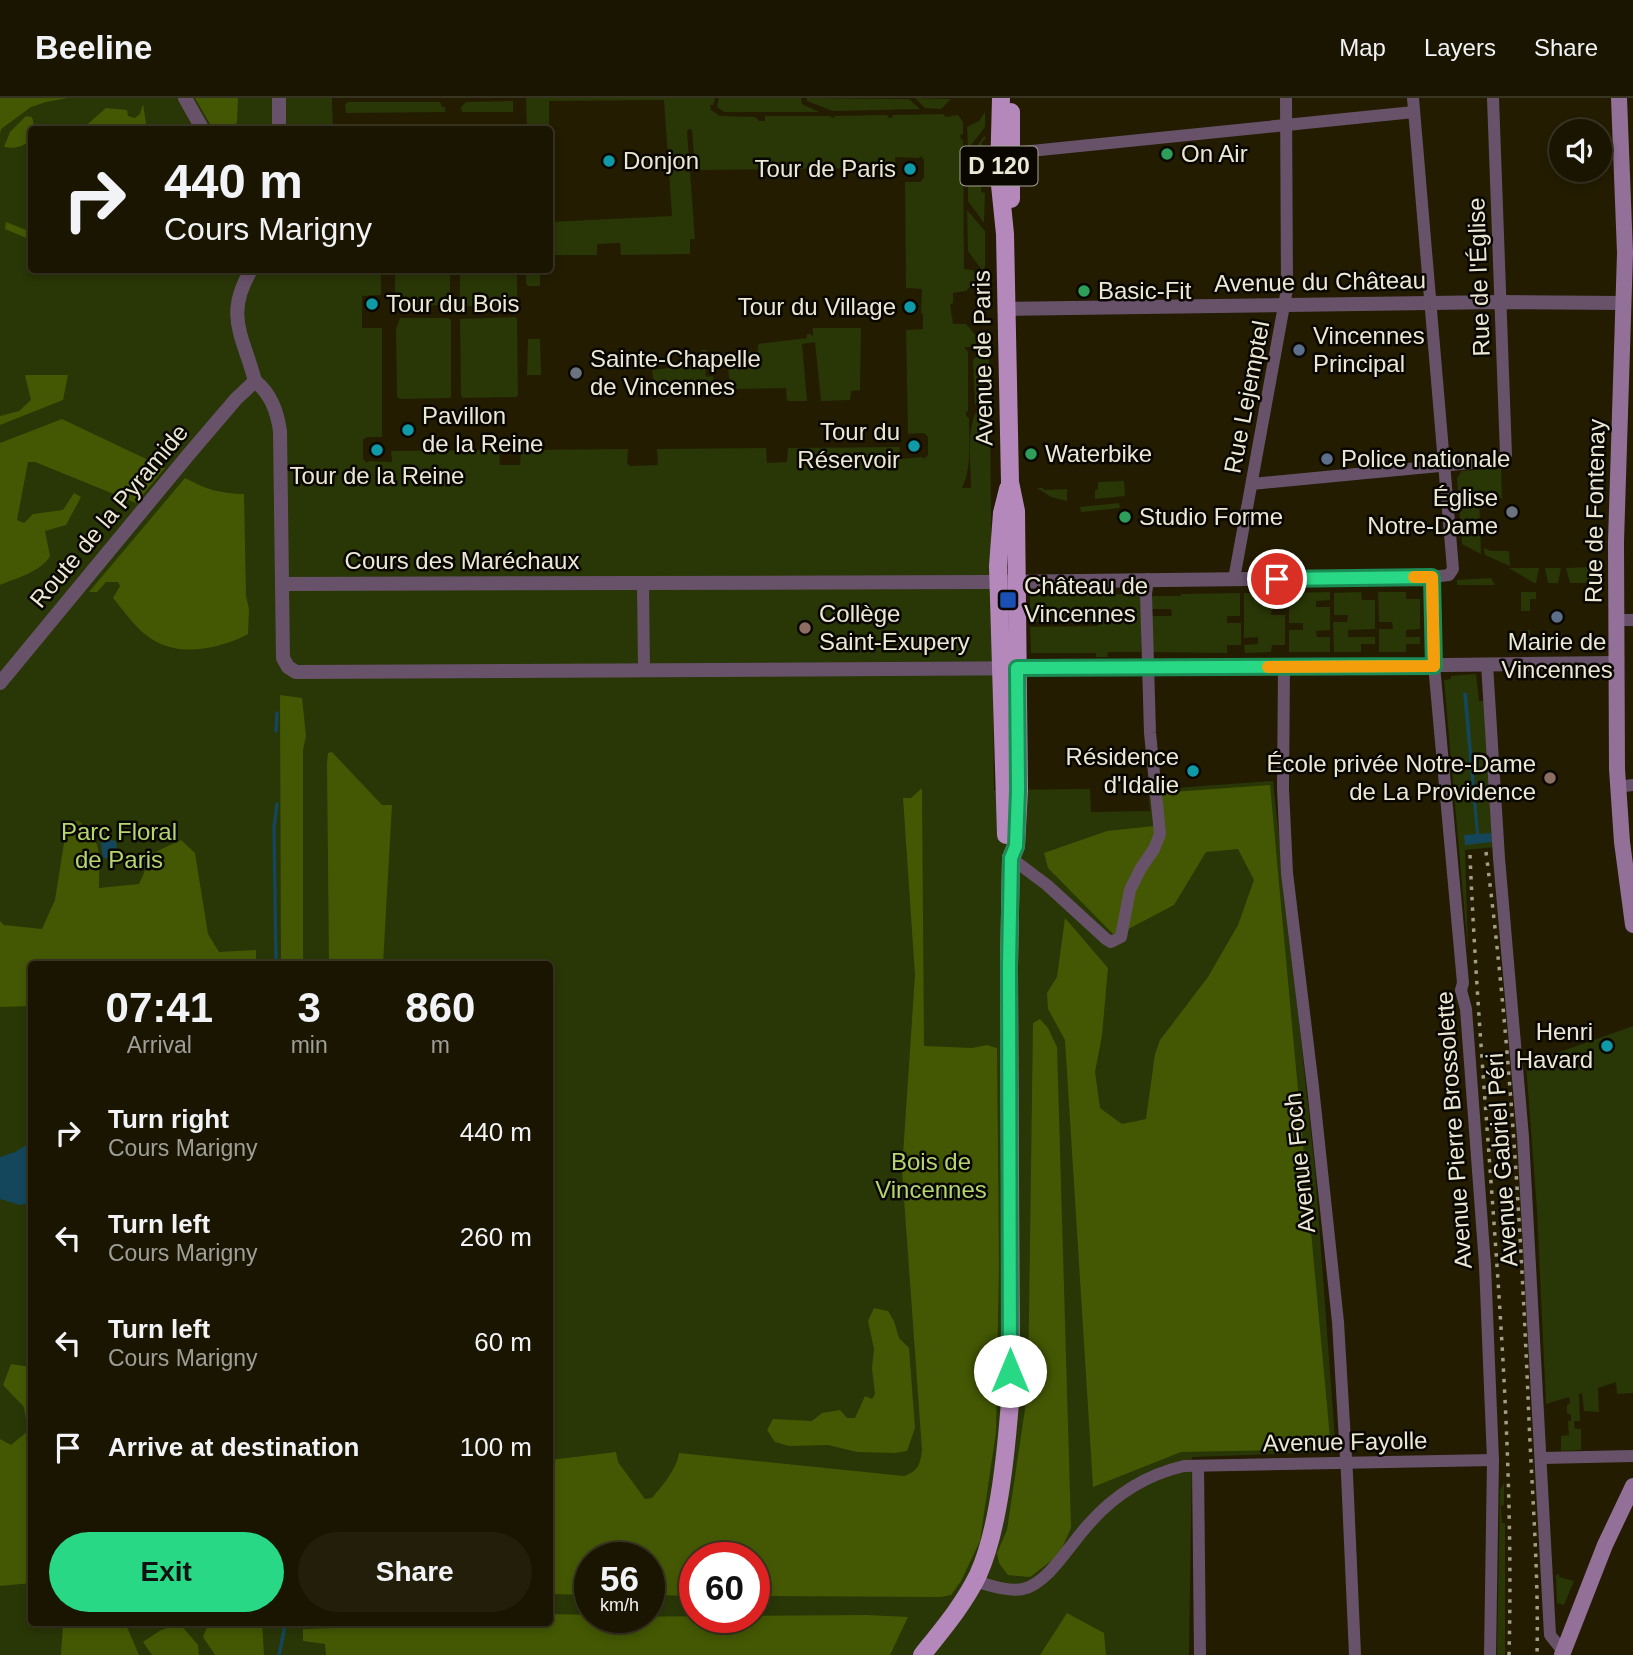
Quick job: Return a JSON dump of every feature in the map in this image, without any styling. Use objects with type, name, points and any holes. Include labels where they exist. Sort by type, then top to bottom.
[{"type":"main road","name":"Avenue de Paris","points":[[1001,98],[999,174],[1005,233],[1010,482],[1002,513],[1004,668]]},
{"type":"main road","name":"Avenue de Paris","points":[[1005,233],[1011,204],[1012,103],[1009,98]]},
{"type":"main road","name":"Rue de Fontenay","points":[[1619,98],[1628,304],[1625,620],[1617,663],[1625,786],[1622,842],[1633,925]]},
{"type":"main road","name":"D 120","points":[[922,1655],[960,1605],[983,1562],[1006,1446],[1011,1390],[1009,966],[1011,858],[1016,846],[1018,790],[1004,668]]},
{"type":"main road","points":[[1562,1653],[1605,1545],[1633,1486]]},
{"type":"street","points":[[185,98],[201,126]]},
{"type":"street","points":[[279,98],[279,126]]},
{"type":"street","name":"Rue Lejemptel","points":[[1234,579],[1285,305],[1286,98]]},
{"type":"street","points":[[1413,98],[1452,572],[1445,576],[1432,577],[1434,666]]},
{"type":"street","name":"Rue de l'Église","points":[[1444,464],[1502,460],[1506,455],[1493,98]]},
{"type":"street","points":[[1011,153],[1414,112]]},
{"type":"street","points":[[249,273],[239,293],[237,326],[255,381],[271,400],[280,431],[283,658],[288,667],[302,673],[1617,663]]},
{"type":"street","name":"Avenue du Château","points":[[1007,309],[1501,302],[1628,304]]},
{"type":"street","name":"Route de la Pyramide","points":[[0,683],[189,454],[255,381]]},
{"type":"street","points":[[1252,484],[1444,464]]},
{"type":"street","name":"Cours des Maréchaux","points":[[282,584],[1432,577]]},
{"type":"street","points":[[1011,858],[1047,885],[1106,939],[1111,942],[1118,941],[1124,931],[1130,891],[1160,834],[1150,733],[1146,594],[1148,579]]},
{"type":"street","points":[[643,582],[643,670]]},
{"type":"street","name":"Avenue Gabriel Péri","points":[[1487,664],[1499,858],[1523,1137],[1550,1635],[1562,1653]]},
{"type":"street","name":"Avenue Pierre Brossolette","points":[[1434,666],[1463,983],[1461,990],[1466,1009],[1473,1090],[1485,1265],[1493,1460],[1490,1655]]},
{"type":"street","name":"Avenue Foch","points":[[1284,667],[1282,779],[1287,873],[1338,1322],[1354,1655]]},
{"type":"street","points":[[1541,1458],[1633,1456]]},
{"type":"street","name":"Avenue Fayolle","points":[[975,1581],[1013,1589],[1037,1584],[1089,1523],[1128,1488],[1164,1471],[1184,1466],[1493,1460]]},
{"type":"street","points":[[1198,1466],[1200,1655]]},
{"type":"green space","name":"Bois de Vincennes","points":[[0,98],[332,98],[333,126],[28,126],[28,273],[381,273],[381,295],[362,296],[362,328],[382,328],[382,437],[367,437],[363,440],[363,459],[367,463],[392,462],[391,451],[499,450],[500,465],[520,465],[521,450],[628,449],[627,463],[630,466],[658,465],[657,449],[766,448],[767,463],[787,462],[788,448],[900,447],[899,459],[924,459],[928,455],[928,437],[924,433],[908,434],[906,330],[923,329],[922,289],[906,288],[905,182],[920,182],[924,178],[924,160],[921,156],[895,157],[896,168],[701,170],[695,169],[692,130],[689,129],[687,131],[695,239],[690,239],[690,254],[621,255],[620,243],[597,244],[597,255],[553,255],[553,222],[672,216],[664,100],[549,101],[549,126],[527,126],[526,98],[715,98],[713,105],[710,105],[711,110],[720,116],[755,117],[759,121],[765,121],[765,116],[834,118],[887,115],[892,118],[893,115],[958,115],[963,122],[963,134],[960,135],[963,140],[964,269],[973,270],[978,278],[966,291],[953,293],[953,303],[950,305],[953,324],[966,324],[979,339],[974,347],[964,347],[968,352],[966,416],[969,418],[969,463],[962,488],[971,488],[970,443],[973,420],[982,403],[990,413],[994,790],[1090,789],[1091,812],[1150,811],[1148,790],[1273,781],[1315,1170],[1336,1452],[1192,1457],[1189,1655],[0,1655]]},
{"type":"green space","points":[[0,98],[68,98],[31,107],[1,129],[0,134]]},
{"type":"green space","points":[[195,98],[238,98],[237,122],[234,126],[211,126]]},
{"type":"green space","points":[[719,98],[801,98],[802,104],[819,112],[724,112],[717,107]]},
{"type":"green space","points":[[807,98],[909,99],[920,109],[833,111],[807,101]]},
{"type":"green space","points":[[915,98],[951,99],[941,109],[925,108]]},
{"type":"green space","points":[[513,101],[513,112],[462,112],[461,107],[466,102]]},
{"type":"green space","points":[[440,102],[442,107],[445,107],[445,112],[346,113],[345,104]]},
{"type":"green space","points":[[143,104],[147,126],[85,126],[106,108],[127,110],[128,116],[135,118],[140,114]]},
{"type":"green space","points":[[985,112],[985,127],[968,149],[967,127],[979,121]]},
{"type":"green space","points":[[26,116],[32,117],[33,126],[28,126],[28,142],[25,144],[12,148],[4,147],[10,132]]},
{"type":"green space","points":[[984,136],[986,138],[982,142],[982,148],[985,149],[985,185],[981,186],[981,192],[985,193],[984,223],[968,201],[968,159]]},
{"type":"green space","points":[[967,210],[985,231],[985,267],[982,270],[968,251]]},
{"type":"green space","points":[[6,222],[28,231],[28,239],[5,229]]},
{"type":"green space","points":[[395,273],[450,273],[450,305],[399,306],[398,296],[395,294]]},
{"type":"green space","points":[[460,273],[517,273],[515,306],[460,304]]},
{"type":"green space","points":[[526,273],[540,273],[540,286],[528,286]]},
{"type":"green space","points":[[515,317],[518,395],[463,398],[460,319]]},
{"type":"green space","points":[[400,318],[451,320],[451,397],[397,397],[396,329]]},
{"type":"green space","points":[[813,328],[861,328],[860,390],[851,391],[850,400],[821,401],[815,342],[802,344],[807,401],[787,401],[786,388],[730,389],[727,356],[719,354],[758,351],[758,344],[807,338],[807,334],[813,337]]},
{"type":"green space","points":[[528,339],[540,339],[541,375],[527,375]]},
{"type":"green space","points":[[986,348],[989,353],[989,372],[985,374],[986,391],[975,405],[973,360]]},
{"type":"green space","points":[[701,350],[707,350],[707,355],[711,355],[704,359],[706,377],[713,376],[715,389],[655,390],[652,370],[702,364]]},
{"type":"green space","points":[[25,375],[68,375],[63,400],[0,425],[0,416],[19,411],[31,400]]},
{"type":"green space","points":[[62,419],[165,468],[136,503],[35,462],[28,462],[17,520],[24,523],[33,514],[63,510],[74,493],[81,497],[66,525],[45,531],[50,556],[46,562],[28,574],[0,585],[0,443]]},
{"type":"green space","points":[[1501,468],[1502,498],[1486,499],[1485,491],[1479,492],[1481,554],[1462,544],[1457,478],[1462,471]]},
{"type":"green space","points":[[185,478],[214,490],[244,494],[248,634],[225,644],[199,649],[173,648],[145,634],[113,598],[120,586],[118,582],[106,582],[97,592],[89,592]]},
{"type":"green space","points":[[1124,481],[1125,496],[1095,499],[1098,482]]},
{"type":"green space","points":[[1037,488],[1067,489],[1067,501],[1051,497]]},
{"type":"green space","points":[[1119,503],[1120,508],[1081,512],[1080,507]]},
{"type":"green space","points":[[1484,548],[1491,551],[1509,551],[1510,566],[1485,555]]},
{"type":"green space","points":[[1594,567],[1594,583],[1570,583],[1566,568]]},
{"type":"green space","points":[[1509,568],[1539,568],[1536,583],[1534,583]]},
{"type":"green space","points":[[1545,568],[1561,568],[1558,583],[1548,583]]},
{"type":"green space","points":[[1491,578],[1495,585],[1457,585],[1457,580]]},
{"type":"green space","points":[[1330,592],[1330,600],[1316,601],[1316,607],[1330,607],[1330,630],[1316,631],[1317,637],[1330,637],[1330,652],[1289,652],[1289,630],[1303,630],[1303,623],[1289,623],[1289,604],[1285,603],[1285,593]]},
{"type":"green space","points":[[1361,592],[1362,600],[1375,600],[1375,629],[1348,630],[1348,637],[1375,637],[1375,644],[1361,644],[1361,652],[1334,652],[1333,622],[1347,622],[1348,615],[1334,615],[1334,593]]},
{"type":"green space","points":[[1378,592],[1406,592],[1406,599],[1420,599],[1420,629],[1406,630],[1406,637],[1420,637],[1420,644],[1406,644],[1406,652],[1379,652],[1379,629],[1393,629],[1392,622],[1379,622]]},
{"type":"green space","points":[[1521,592],[1536,592],[1536,599],[1530,599],[1530,611],[1521,611]]},
{"type":"green space","points":[[1240,593],[1240,616],[1227,616],[1227,623],[1241,623],[1241,645],[1227,645],[1227,653],[1150,652],[1150,616],[1172,616],[1171,609],[1149,609],[1152,596]]},
{"type":"green space","points":[[1244,593],[1281,593],[1281,608],[1272,608],[1271,615],[1285,615],[1285,645],[1272,645],[1271,652],[1245,653],[1244,645],[1258,644],[1258,637],[1244,638]]},
{"type":"green space","points":[[1141,594],[1141,652],[1108,652],[1107,657],[1096,657],[1096,653],[1031,653],[1030,627],[1098,626],[1098,622],[1030,622],[1030,595]]},
{"type":"green space","points":[[1521,630],[1530,630],[1530,642],[1545,642],[1545,650],[1522,650]]},
{"type":"green space","points":[[1476,674],[1479,701],[1484,701],[1495,847],[1465,850],[1468,951],[1444,680],[1451,679],[1451,676]]},
{"type":"green space","points":[[280,695],[302,698],[306,736],[303,750],[303,961],[281,961]]},
{"type":"green space","points":[[332,752],[382,805],[392,805],[383,961],[329,961],[328,753]]},
{"type":"green space","points":[[1270,785],[1331,1449],[1181,1452],[1093,1487],[1065,1040],[1048,1009],[1047,993],[1057,977],[1065,918],[1108,968],[1102,1035],[1095,1072],[1100,1108],[1122,1124],[1146,1119],[1155,1054],[1160,1040],[1208,977],[1238,925],[1254,880],[1238,849],[1206,852],[1174,905],[1115,936],[1048,868],[1044,853],[1107,831],[1154,826],[1157,793]]},
{"type":"green space","points":[[922,788],[924,1046],[972,1048],[987,1045],[997,1048],[999,1265],[996,1432],[980,1541],[961,1581],[951,1595],[941,1597],[770,1596],[770,1542],[679,1542],[679,1596],[665,1595],[665,1542],[574,1542],[574,1595],[553,1594],[553,1460],[616,1452],[618,1462],[645,1499],[652,1498],[664,1483],[679,1453],[904,1476],[918,1466],[922,1450],[902,1170],[915,975],[903,798],[911,798]]},
{"type":"green space","points":[[77,820],[92,834],[98,850],[99,888],[139,884],[153,853],[181,840],[195,853],[208,934],[219,952],[256,950],[256,961],[28,961],[28,1006],[0,1007],[0,921],[4,925],[42,929],[55,900],[66,830]]},
{"type":"green space","points":[[1040,1019],[1048,1028],[1057,1047],[1071,1528],[1059,1555],[1030,1577],[1008,1575],[999,1563],[997,1553],[1007,1530],[1028,1389],[1033,1023]]},
{"type":"green space","points":[[1633,1026],[1633,1393],[1617,1394],[1616,1382],[1598,1388],[1599,1412],[1584,1411],[1582,1393],[1579,1394],[1580,1421],[1574,1421],[1575,1429],[1581,1429],[1581,1450],[1561,1451],[1561,1436],[1569,1435],[1568,1421],[1571,1421],[1571,1415],[1567,1413],[1567,1405],[1570,1403],[1569,1397],[1546,1404],[1537,1211],[1526,1064]]},
{"type":"green space","points":[[874,1308],[888,1311],[899,1338],[909,1348],[915,1428],[907,1451],[857,1452],[828,1445],[789,1446],[775,1442],[767,1430],[773,1419],[812,1421],[822,1413],[840,1410],[847,1418],[855,1418],[865,1396],[872,1399],[875,1394],[872,1368],[874,1349],[868,1321]]},
{"type":"green space","points":[[11,1364],[28,1367],[28,1431],[24,1407],[3,1385]]},
{"type":"green space","points":[[28,1431],[28,1583],[0,1586],[0,1439],[11,1445]]},
{"type":"green space","points":[[1504,1483],[1504,1505],[1501,1506],[1502,1523],[1505,1523],[1505,1655],[1497,1655],[1500,1490]]},
{"type":"green space","points":[[1559,1574],[1559,1577],[1574,1581],[1564,1605],[1557,1603],[1556,1575]]},
{"type":"green space","points":[[1067,1613],[1104,1633],[1106,1655],[1040,1655]]},
{"type":"green space","points":[[553,1614],[574,1615],[574,1633],[665,1633],[665,1616],[679,1616],[679,1633],[770,1633],[770,1616],[908,1617],[890,1655],[326,1655],[325,1644],[303,1641],[303,1629],[336,1626],[553,1626]]},
{"type":"green space","points":[[63,1626],[124,1626],[139,1655],[61,1655]]},
{"type":"green space","points":[[182,1626],[198,1645],[199,1655],[152,1655],[143,1642],[161,1630]]},
{"type":"green space","points":[[207,1626],[262,1626],[264,1655],[215,1655],[203,1637]]},
{"type":"water","points":[[1463,693],[1467,693],[1479,834],[1491,833],[1492,842],[1465,845],[1464,835],[1476,834]]},
{"type":"water","points":[[100,838],[116,841],[117,850],[106,859],[103,857]]},
{"type":"water","points":[[28,1144],[28,1204],[20,1205],[0,1199],[0,1157]]},
{"type":"waterway","points":[[276,731],[277,713]]},
{"type":"waterway","points":[[276,961],[274,828],[277,804]]},
{"type":"waterway","points":[[279,1655],[285,1626]]},
{"type":"railway","points":[[1486,852],[1501,988],[1517,1192],[1536,1558],[1537,1655]]},
{"type":"railway","points":[[1470,855],[1503,1355],[1510,1555],[1509,1655]]},
{"type":"slow traffic","points":[[1268,667],[1434,666],[1432,577],[1414,577]]},
{"type":"place","name":"On Air","points":[[1167,154]]},
{"type":"place","name":"Donjon","points":[[609,161]]},
{"type":"place","name":"Tour de Paris","points":[[910,169]]},
{"type":"place","name":"Basic-Fit","points":[[1084,291]]},
{"type":"place","name":"Tour du Bois","points":[[372,304]]},
{"type":"place","name":"Tour du Village","points":[[910,307]]},
{"type":"place","name":"Vincennes Principal","points":[[1299,350]]},
{"type":"place","name":"Sainte-Chapelle de Vincennes","points":[[576,373]]},
{"type":"place","name":"Pavillon de la Reine","points":[[408,430]]},
{"type":"place","name":"Tour du Réservoir","points":[[914,446]]},
{"type":"place","name":"Tour de la Reine","points":[[377,450]]},
{"type":"place","name":"Waterbike","points":[[1031,454]]},
{"type":"place","name":"Police nationale","points":[[1327,459]]},
{"type":"place","name":"Église Notre-Dame","points":[[1512,512]]},
{"type":"place","name":"Studio Forme","points":[[1125,517]]},
{"type":"place","name":"Château de Vincennes","points":[[1008,600]]},
{"type":"place","name":"Mairie de Vincennes","points":[[1557,617]]},
{"type":"place","name":"Collège Saint-Exupery","points":[[805,628]]},
{"type":"place","name":"Résidence d'Idalie","points":[[1193,771]]},
{"type":"place","name":"École privée Notre-Dame de La Providence","points":[[1550,778]]},
{"type":"place","name":"Henri Havard","points":[[1607,1046]]},
{"type":"route","points":[[1010,1371],[1009,966],[1011,858],[1016,846],[1018,790],[1017,668],[1434,666],[1432,577],[1277,579]]},
{"type":"park label","name":"Parc Floral de Paris","points":[[119,846]]}]
